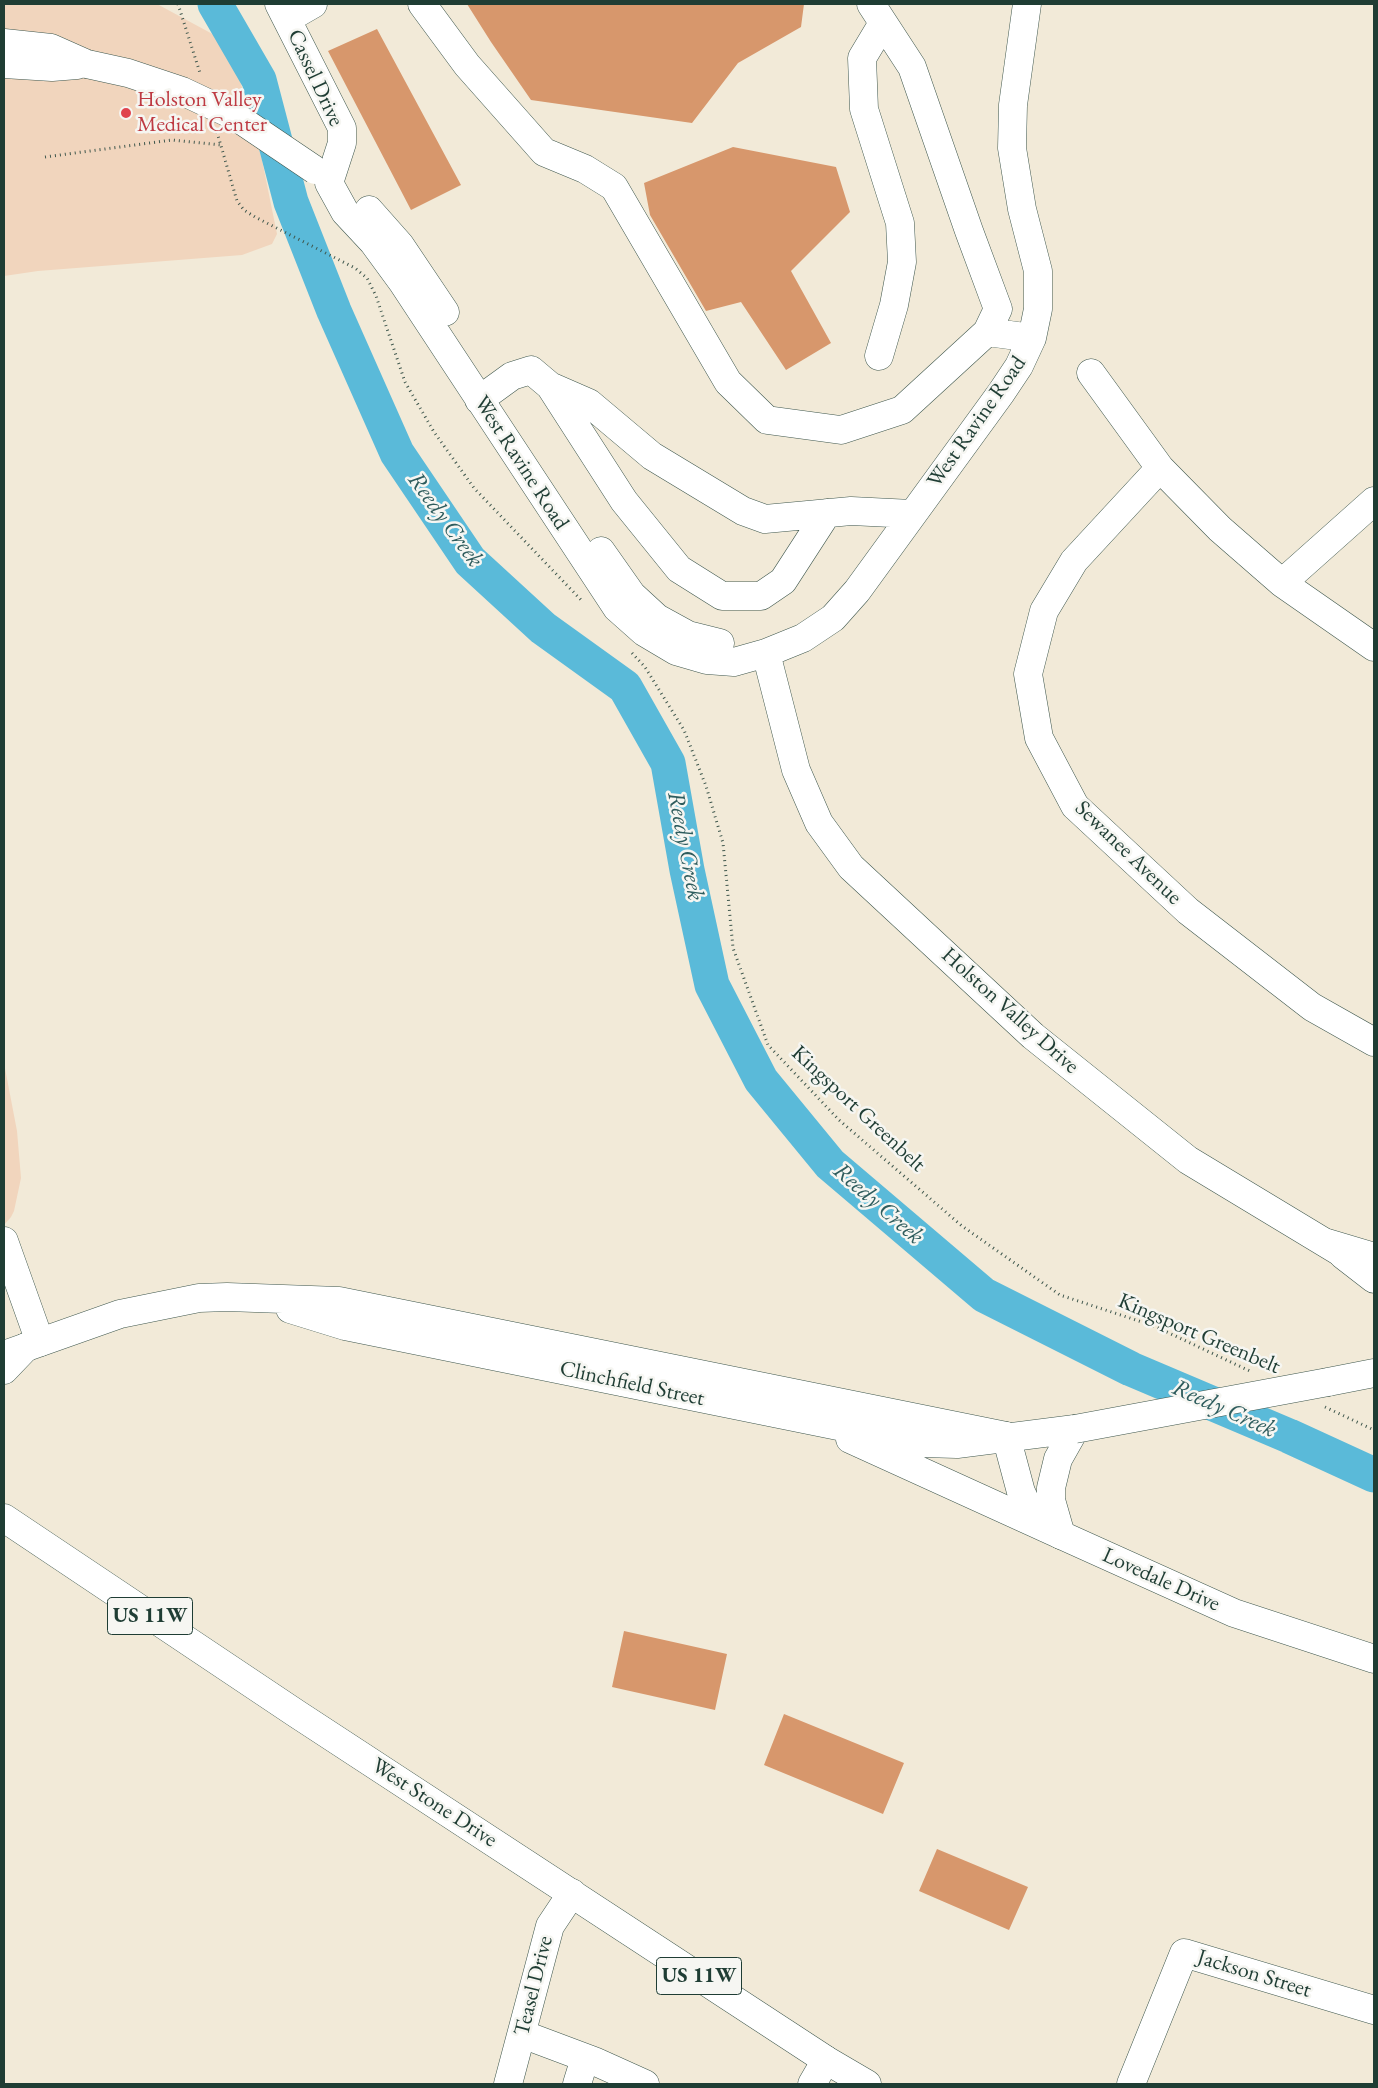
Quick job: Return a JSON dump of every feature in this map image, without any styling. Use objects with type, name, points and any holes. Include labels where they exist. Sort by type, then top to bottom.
[{"type":"main road","points":[[283,11],[314,4]]},
{"type":"main road","points":[[422,4],[467,65],[544,152],[585,169],[614,187],[728,382],[767,420],[840,430],[902,410],[987,332],[998,309],[912,67],[877,13]]},
{"type":"main road","name":"West Ravine Road","points":[[4,43],[51,48],[87,64],[128,73],[182,92],[235,116],[322,176],[345,212],[373,242],[487,394],[617,608],[632,623],[657,641],[676,650],[707,660],[734,662],[766,653],[803,638],[834,618],[857,591],[1001,394],[1019,366],[1032,338],[1038,309],[1038,271],[1022,209],[1012,148],[1013,105],[1027,4]]},
{"type":"main road","name":"Cassel Drive","points":[[283,11],[342,128],[342,143],[322,176]]},
{"type":"main road","points":[[877,13],[862,58],[864,109],[900,223],[902,262],[894,306],[879,356]]},
{"type":"main road","name":"West Ravine Road","points":[[4,64],[52,67],[87,64]]},
{"type":"main road","points":[[987,332],[1032,338]]},
{"type":"main road","points":[[487,394],[512,376],[531,370],[550,386],[589,403],[652,456],[743,511],[765,519],[852,510],[912,514]]},
{"type":"main road","points":[[1090,373],[1160,468],[1220,529],[1282,583],[1374,646]]},
{"type":"main road","points":[[550,386],[624,501],[679,569],[722,596],[761,596],[783,581],[827,513]]},
{"type":"main road","name":"Sewanee Avenue","points":[[1160,468],[1074,561],[1044,610],[1028,674],[1039,738],[1075,806],[1188,911],[1312,1008],[1374,1042]]},
{"type":"main road","points":[[1282,583],[1374,501]]},
{"type":"main road","name":"Holston Valley Drive","points":[[766,653],[796,770],[819,823],[851,867],[1033,1036],[1188,1160],[1335,1249],[1374,1268]]},
{"type":"main road","points":[[4,1241],[23,1348],[4,1370]]},
{"type":"main road","points":[[1335,1249],[1374,1257]]},
{"type":"main road","points":[[1335,1249],[1374,1279]]},
{"type":"main road","name":"Clinchfield Street","points":[[23,1348],[120,1314],[199,1298],[227,1297],[261,1300],[350,1302],[1006,1436]]},
{"type":"main road","name":"Clinchfield Street","points":[[261,1300],[345,1326],[922,1443],[957,1444],[1325,1394],[1373,1372]]},
{"type":"main road","points":[[806,1419],[1061,1535]]},
{"type":"main road","points":[[1061,1535],[1051,1500],[1051,1488],[1058,1459],[1075,1429]]},
{"type":"main road","name":"Lovedale Drive","points":[[1006,1436],[1021,1492],[1028,1507],[1037,1519],[1061,1535],[1234,1613],[1374,1659]]},
{"type":"main road","points":[[4,1499],[8,1521]]},
{"type":"main road","name":"West Stone Drive","points":[[8,1521],[297,1714],[826,2060],[867,2084]]},
{"type":"main road","name":"Teasel Drive","points":[[508,2084],[550,1926],[572,1893]]},
{"type":"main road","name":"Jackson Street","points":[[1131,2084],[1184,1953],[1374,2010]]},
{"type":"main road","points":[[522,2034],[645,2084]]},
{"type":"main road","points":[[577,2084],[585,2058]]},
{"type":"main road","points":[[812,2084],[826,2060]]},
{"type":"path","points":[[45,157],[172,140],[221,145]]},
{"type":"path","points":[[278,229],[355,268],[367,278],[376,296],[406,382],[434,432],[474,488],[584,603]]},
{"type":"path","name":"Kingsport Greenbelt","points":[[632,653],[645,667],[684,730],[706,786],[723,843],[733,948],[768,1045],[839,1120],[962,1226],[1060,1296],[1154,1326],[1260,1376]]},
{"type":"path","points":[[1325,1394],[1374,1430]]},
{"type":"shaded area","name":"Holston Valley Medical Center","points":[[4,4],[157,4],[218,37],[236,66],[262,160],[277,234],[272,244],[242,255],[38,271],[4,276]]},
{"type":"shaded area","points":[[4,1063],[17,1131],[21,1178],[14,1211],[4,1225]]},
{"type":"building","points":[[467,4],[804,4],[801,27],[738,63],[692,123],[531,100]]},
{"type":"building","points":[[377,29],[461,185],[411,210],[328,51]]},
{"type":"building","points":[[733,147],[836,167],[850,212],[791,271],[831,343],[786,370],[741,302],[706,311],[650,215],[644,183]]},
{"type":"building","points":[[624,1631],[727,1654],[715,1710],[612,1687]]},
{"type":"building","points":[[784,1714],[904,1763],[883,1814],[764,1765]]},
{"type":"building","points":[[937,1849],[1028,1887],[1009,1930],[919,1891]]},
{"type":"waterway","name":"Reedy Creek","points":[[215,4],[259,80],[291,202],[334,311],[397,453],[470,561],[543,628],[625,687],[668,763],[687,870],[712,985],[761,1080],[830,1164],[984,1295],[1131,1369],[1289,1436],[1374,1475]]},
{"type":"place","name":"Holston Valley Medical Center","points":[[126,113]]}]
